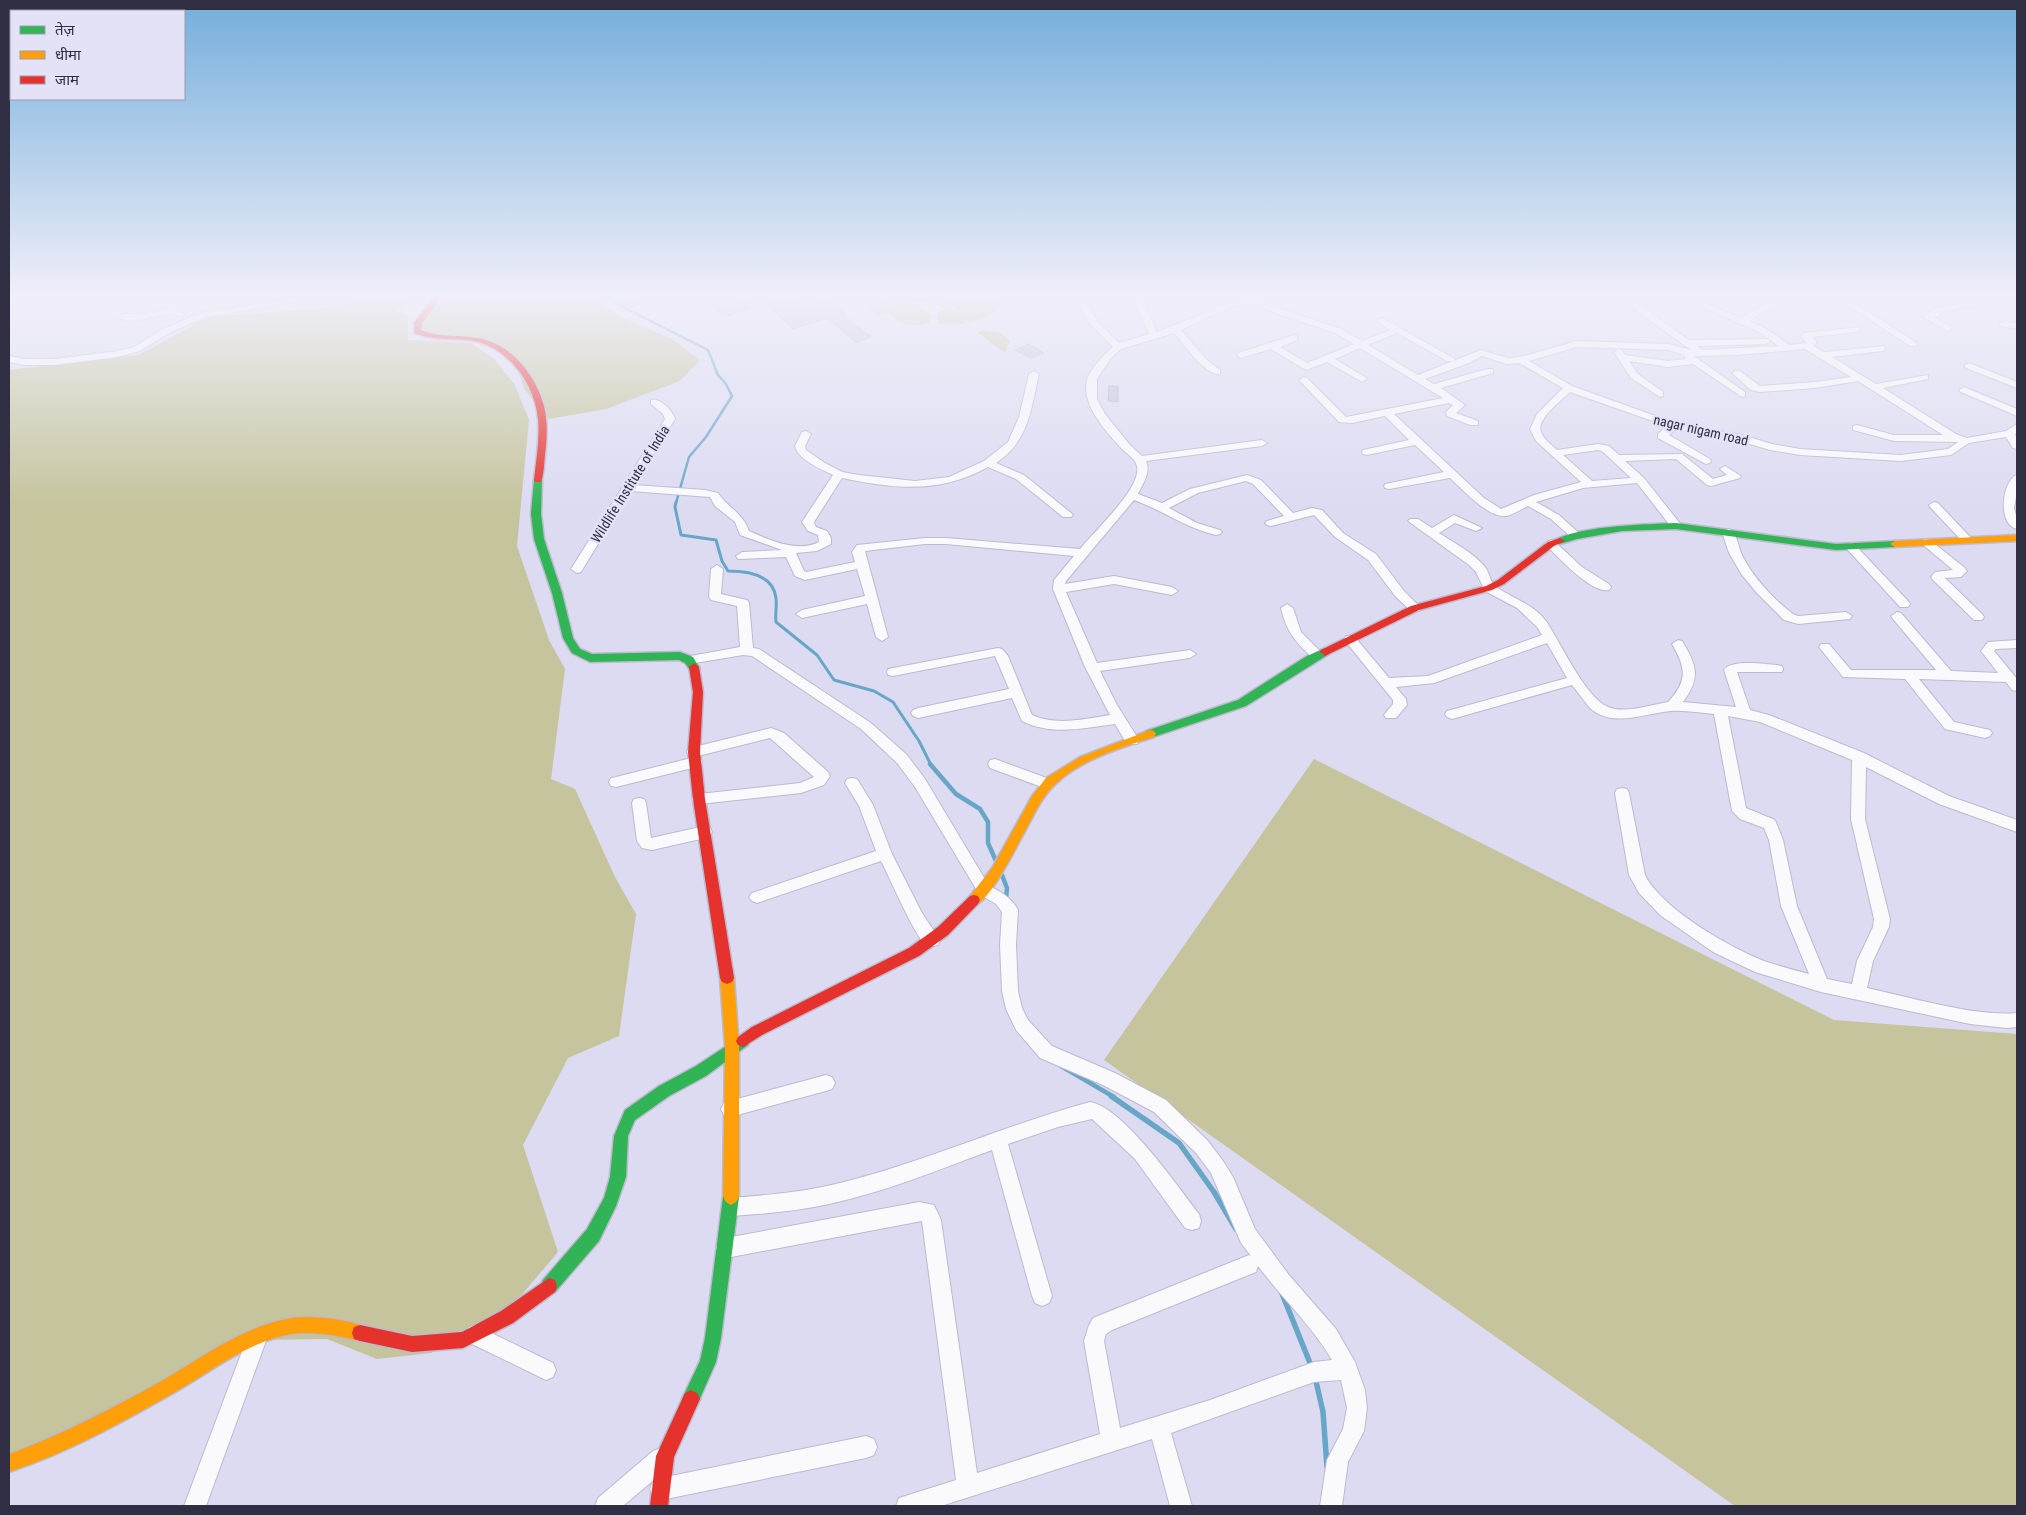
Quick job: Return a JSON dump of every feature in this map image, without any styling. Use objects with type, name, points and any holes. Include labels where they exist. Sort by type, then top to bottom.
[{"type":"street","points":[[517,366],[541,402],[542,438],[536,514],[537,531],[542,556],[558,594],[571,644],[581,656],[590,658],[680,656],[694,666],[698,692],[695,757],[699,799],[726,968],[732,1047],[730,1109],[731,1207],[708,1362],[665,1456],[660,1498],[866,1447]]},
{"type":"street","points":[[1100,366],[1092,379],[1092,399],[1100,415],[1126,447],[1140,459],[1143,466],[1142,476],[1132,495],[1060,580],[1059,589],[1118,719],[1132,740]]},
{"type":"street","points":[[1209,366],[1216,372]]},
{"type":"street","points":[[1340,366],[1362,379]]},
{"type":"street","points":[[1397,366],[1460,405],[1451,414],[1474,423]]},
{"type":"street","points":[[1419,378],[1453,366]]},
{"type":"street","name":"nagar nigam road","points":[[1531,366],[1569,388],[1674,425],[1800,452],[1901,458],[1947,453],[1966,441],[2013,430]]},
{"type":"street","points":[[1627,366],[1634,376],[1660,394]]},
{"type":"street","points":[[1708,366],[1742,394]]},
{"type":"street","points":[[1841,366],[1956,438],[1966,441]]},
{"type":"street","points":[[1969,366],[2017,385]]},
{"type":"street","points":[[1434,387],[1490,370]]},
{"type":"street","points":[[1737,373],[1754,388],[1760,390],[1862,378]]},
{"type":"street","points":[[806,434],[800,446],[801,451],[821,466],[839,474],[882,484],[913,486],[954,479],[988,463],[1003,453],[1014,441],[1034,374]]},
{"type":"street","points":[[1875,387],[1925,377]]},
{"type":"street","points":[[1304,380],[1344,420],[1387,414],[1448,399]]},
{"type":"street","points":[[1569,388],[1546,409],[1534,428],[1535,434],[1589,484]]},
{"type":"street","points":[[1964,390],[2017,413]]},
{"type":"street","name":"Wildlife Institute of India","points":[[578,569],[670,419],[668,413],[654,402]]},
{"type":"street","points":[[1387,414],[1484,503],[1504,513],[1528,501],[1589,484],[1640,480]]},
{"type":"street","points":[[1674,425],[1663,435],[1664,438],[1706,461]]},
{"type":"street","points":[[1857,428],[1894,438],[1956,438]]},
{"type":"street","points":[[2013,430],[2017,446]]},
{"type":"street","points":[[1367,452],[1417,440]]},
{"type":"street","points":[[1140,459],[1262,443]]},
{"type":"street","points":[[1556,453],[1601,447],[1640,480],[1676,526]]},
{"type":"street","points":[[1616,458],[1678,456],[1711,483],[1736,476],[1725,469]]},
{"type":"street","points":[[988,463],[1020,477],[1067,516]]},
{"type":"street","points":[[627,488],[714,495],[719,504],[740,521],[744,533],[759,540],[798,550],[811,550],[819,549],[825,544],[826,538],[823,533],[812,529],[808,522],[839,474]]},
{"type":"street","points":[[1389,486],[1453,474]]},
{"type":"street","points":[[1159,507],[1166,506],[1194,491],[1247,478],[1257,482],[1290,516]]},
{"type":"street","points":[[2017,478],[2007,506],[2009,516],[2017,526]]},
{"type":"street","points":[[1132,495],[1193,524],[1216,532]]},
{"type":"street","points":[[1528,501],[1555,517],[1576,536]]},
{"type":"street","points":[[1934,505],[1967,540]]},
{"type":"street","points":[[1271,523],[1290,516],[1312,511],[1318,512],[1339,535],[1372,557],[1400,594],[1415,608]]},
{"type":"street","points":[[1432,533],[1454,518],[1476,528]]},
{"type":"street","points":[[1414,521],[1465,556],[1481,570],[1489,588],[1528,610],[1542,624],[1575,680],[1594,704],[1612,713],[1623,714],[1672,706],[1745,713],[1774,722],[1859,757],[1931,794],[2017,826]]},
{"type":"street","points":[[9,1463],[29,1456],[107,1418],[167,1387],[258,1335],[292,1326],[323,1325],[412,1344],[463,1340],[507,1317],[552,1284],[593,1234],[611,1201],[618,1178],[621,1136],[630,1115],[664,1091],[701,1071],[732,1047],[757,1031],[914,952],[932,940],[989,883],[1038,796],[1047,784],[1063,770],[1132,740],[1242,703],[1318,655],[1415,608],[1489,588],[1508,577],[1552,544],[1576,536],[1622,528],[1676,526],[1809,544],[1851,547],[2017,538]]},
{"type":"street","points":[[1728,532],[1738,560],[1750,577],[1762,592],[1790,618],[1798,620],[1846,616]]},
{"type":"street","points":[[882,637],[861,565],[858,552],[861,548],[925,541],[946,541],[1081,553]]},
{"type":"street","points":[[1926,542],[1960,571],[1957,574],[1940,575],[1937,577],[1978,617]]},
{"type":"street","points":[[1552,544],[1578,570],[1605,587]]},
{"type":"street","points":[[1851,547],[1904,604]]},
{"type":"street","points":[[742,556],[788,553],[792,555],[799,573],[805,576],[861,565]]},
{"type":"street","points":[[717,570],[715,596],[743,603],[747,650]]},
{"type":"street","points":[[1059,589],[1114,580],[1172,591]]},
{"type":"street","points":[[802,614],[871,599]]},
{"type":"street","points":[[1287,608],[1291,627],[1295,635],[1318,655]]},
{"type":"street","points":[[1896,616],[1947,675]]},
{"type":"street","points":[[1387,683],[1430,680],[1550,637]]},
{"type":"street","points":[[1350,639],[1387,683],[1400,702],[1391,715]]},
{"type":"street","points":[[1672,706],[1683,695],[1690,675],[1690,665],[1678,644]]},
{"type":"street","points":[[2013,683],[1987,651],[1992,645],[2017,644]]},
{"type":"street","points":[[1825,647],[1848,674],[1947,675],[2013,683]]},
{"type":"street","points":[[688,660],[747,650],[758,654],[866,726],[902,759],[1001,900],[1010,910],[1008,945],[1010,991],[1014,1009],[1022,1025],[1046,1052],[1109,1078],[1160,1106],[1202,1146],[1217,1166],[1248,1236],[1282,1282],[1329,1336],[1348,1369],[1355,1390],[1357,1408],[1353,1431],[1338,1460],[1330,1506]]},
{"type":"street","points":[[893,672],[998,652],[1002,656],[1027,718],[1034,723],[1056,726],[1118,719]]},
{"type":"street","points":[[1094,668],[1190,654]]},
{"type":"street","points":[[1745,713],[1730,670],[1734,668],[1777,669]]},
{"type":"street","points":[[1908,674],[1950,726],[1985,732]]},
{"type":"street","points":[[1452,714],[1575,680]]},
{"type":"street","points":[[918,714],[1017,692]]},
{"type":"street","points":[[1720,711],[1739,811],[1770,824],[1776,840],[1789,906],[1821,985]]},
{"type":"street","points":[[616,782],[771,733],[779,736],[823,776],[819,781],[801,788],[699,799]]},
{"type":"street","points":[[1858,992],[1865,961],[1881,927],[1882,919],[1858,819],[1859,757]]},
{"type":"street","points":[[995,764],[1047,784]]},
{"type":"street","points":[[852,783],[866,804],[885,854],[917,918],[932,940]]},
{"type":"street","points":[[1622,793],[1637,875],[1644,889],[1650,897],[1702,936],[1738,958],[1821,985],[1970,1017],[2007,1021],[2017,1020]]},
{"type":"street","points":[[639,803],[644,841],[647,844],[705,832]]},
{"type":"street","points":[[757,897],[885,854]]},
{"type":"street","points":[[730,1109],[826,1083]]},
{"type":"street","points":[[731,1207],[780,1202],[840,1192],[1081,1113],[1096,1111],[1142,1153],[1192,1221]]},
{"type":"street","points":[[998,1140],[1042,1296]]},
{"type":"street","points":[[726,1248],[919,1211],[927,1212],[932,1220],[968,1487]]},
{"type":"street","points":[[1112,1442],[1094,1341],[1095,1331],[1106,1322],[1249,1266]]},
{"type":"street","points":[[475,1334],[546,1370]]},
{"type":"street","points":[[195,1506],[258,1335]]},
{"type":"street","points":[[907,1506],[1159,1427],[1314,1372],[1348,1369]]},
{"type":"street","points":[[1159,1427],[1181,1506]]},
{"type":"street","points":[[606,1506],[665,1456]]},
{"type":"green space","points":[[46,366],[499,366],[515,385],[529,420],[517,546],[549,640],[565,669],[551,779],[575,789],[615,877],[636,914],[619,1036],[568,1058],[523,1145],[558,1252],[512,1306],[431,1353],[377,1359],[327,1339],[248,1340],[9,1471],[9,370]]},
{"type":"green space","points":[[517,366],[695,366],[680,381],[606,409],[549,419],[524,389]]},
{"type":"green space","points":[[1314,759],[1834,1020],[2017,1034],[2017,1506],[1735,1506],[1104,1060]]},
{"type":"building","points":[[1109,386],[1118,386],[1118,402],[1108,401]]},
{"type":"waterway","points":[[676,503],[689,457],[706,437],[732,396],[714,366]]},
{"type":"waterway","points":[[676,502],[675,507],[681,535],[716,540],[722,561],[728,571],[751,573],[765,579],[774,590],[776,622],[817,655],[834,680],[874,691],[893,702],[919,741],[931,765]]},
{"type":"waterway","points":[[930,764],[956,794],[980,809],[988,822],[988,843],[996,861]]},
{"type":"waterway","points":[[1002,875],[1007,888],[1006,899]]},
{"type":"waterway","points":[[1061,1066],[1114,1097]]},
{"type":"waterway","points":[[1111,1096],[1179,1143],[1214,1192],[1236,1229]]},
{"type":"waterway","points":[[1281,1291],[1312,1368]]},
{"type":"waterway","points":[[1315,1377],[1323,1412],[1327,1467]]},
{"type":"traffic: fast","points":[[538,480],[536,514],[539,539],[557,593],[568,638],[576,651],[590,658],[680,656],[689,660],[694,667]]},
{"type":"traffic: fast","points":[[1560,541],[1576,536],[1622,528],[1676,526],[1836,547],[1895,544]]},
{"type":"traffic: fast","points":[[1150,734],[1242,703],[1325,652]]},
{"type":"traffic: fast","points":[[549,1286],[593,1235],[611,1201],[618,1177],[621,1136],[630,1115],[664,1091],[701,1071],[743,1041]]},
{"type":"traffic: fast","points":[[691,1399],[708,1362],[713,1338],[731,1197]]},
{"type":"traffic: slow","points":[[1895,544],[2017,538]]},
{"type":"traffic: slow","points":[[974,900],[990,882],[1036,799],[1050,781],[1083,760],[1150,734]]},
{"type":"traffic: slow","points":[[727,978],[732,1047],[731,1197]]},
{"type":"traffic: slow","points":[[9,1463],[91,1428],[151,1396],[229,1350],[276,1329],[310,1325],[326,1326],[360,1333]]},
{"type":"traffic: jam","points":[[519,366],[529,380],[540,407],[543,433],[538,480]]},
{"type":"traffic: jam","points":[[1325,652],[1415,608],[1489,588],[1501,582],[1551,544],[1560,541]]},
{"type":"traffic: jam","points":[[694,667],[698,692],[694,752],[699,799],[727,978]]},
{"type":"traffic: jam","points":[[743,1041],[757,1031],[914,952],[943,931],[974,900]]},
{"type":"traffic: jam","points":[[360,1333],[412,1344],[463,1340],[507,1317],[549,1286]]},
{"type":"traffic: jam","points":[[659,1506],[665,1456],[691,1399]]}]
